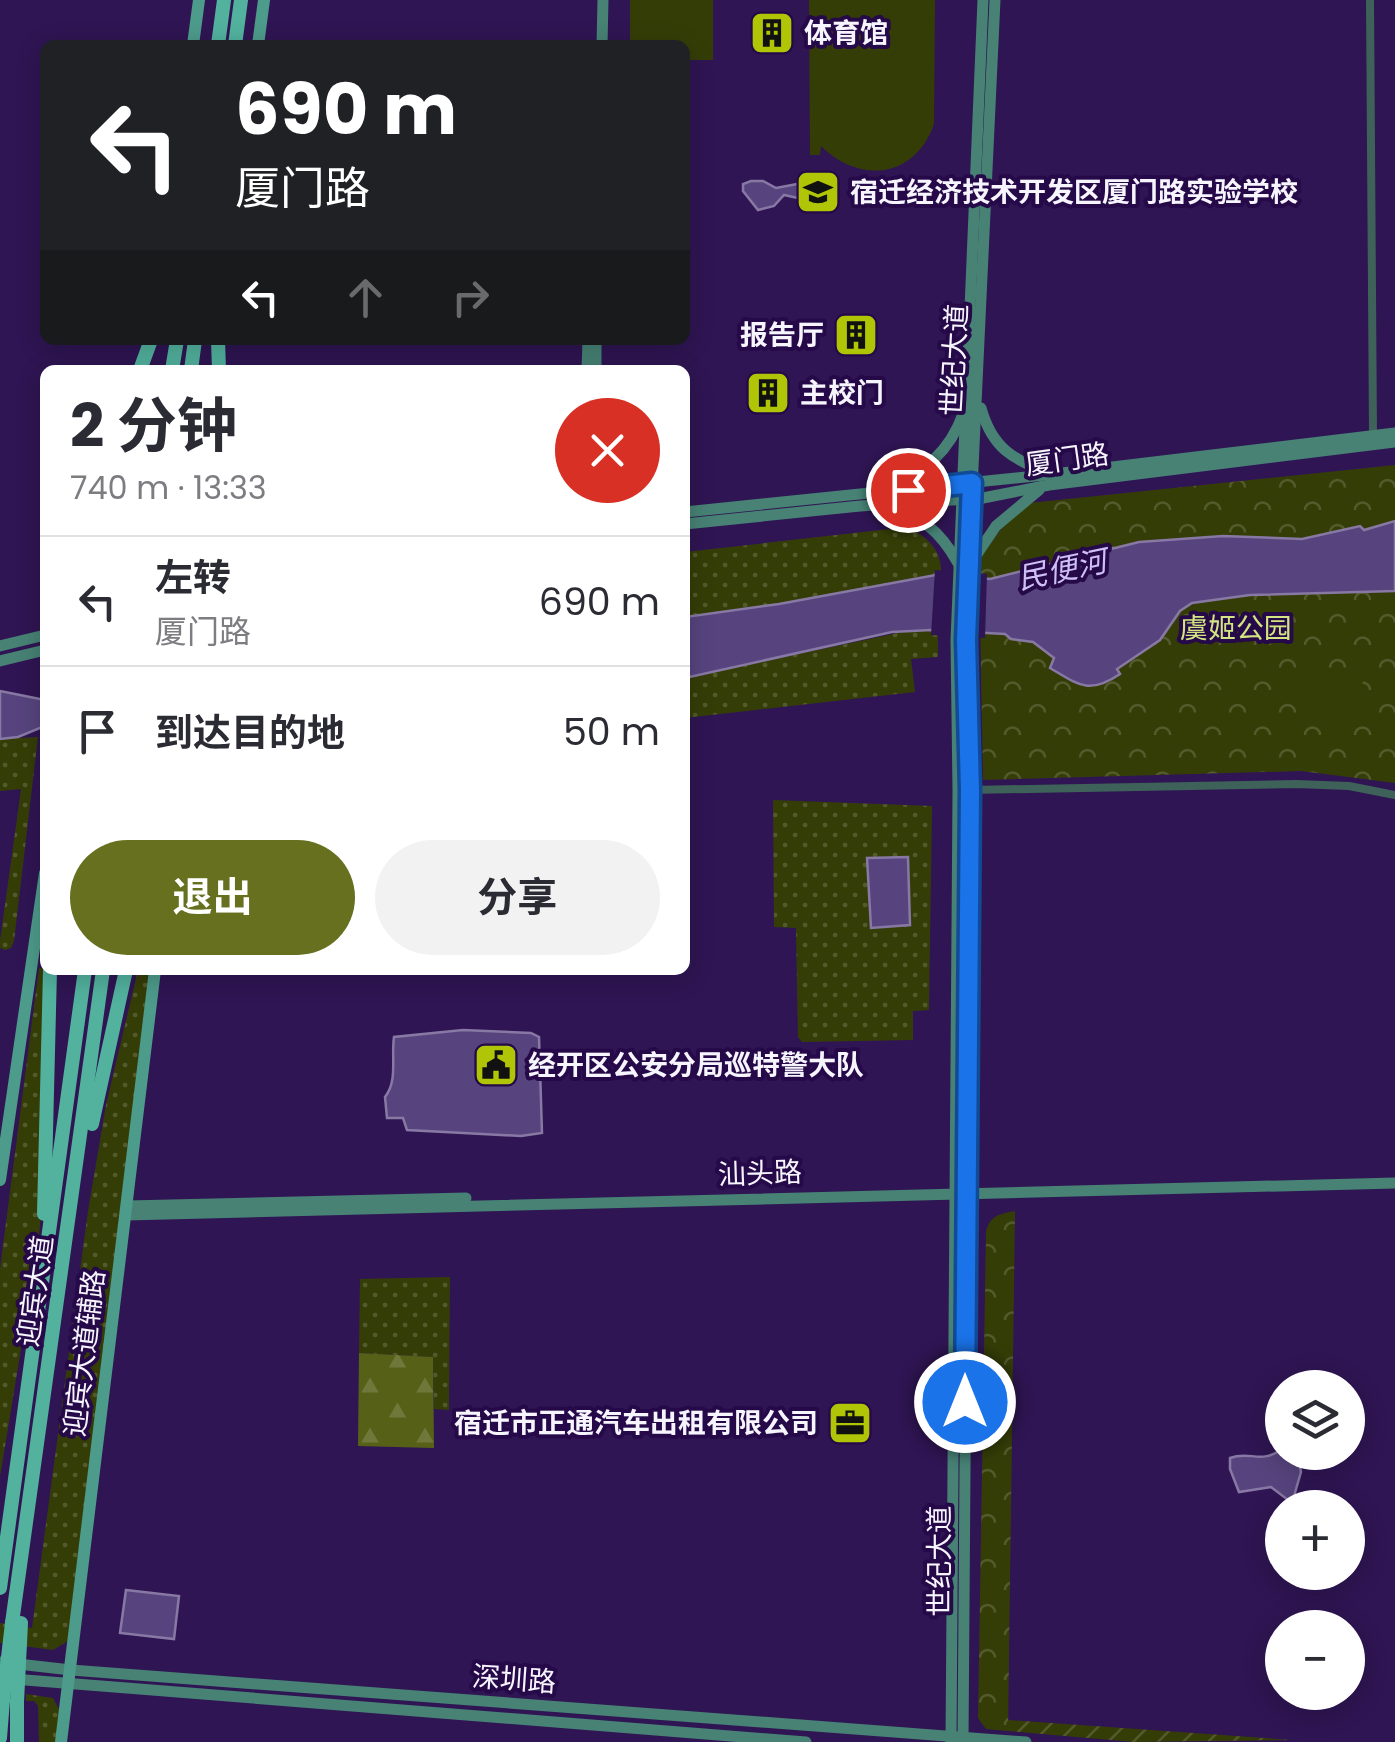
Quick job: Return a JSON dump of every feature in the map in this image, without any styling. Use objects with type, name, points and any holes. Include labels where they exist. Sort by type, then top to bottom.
[{"type":"highway","points":[[217,40],[224,0]]},
{"type":"highway","points":[[236,40],[242,0]]},
{"type":"highway","points":[[42,1290],[50,975]]},
{"type":"highway","name":"迎宾大道","points":[[0,1588],[84,975]]},
{"type":"highway","name":"迎宾大道","points":[[0,1738],[10,1701],[35,1466],[103,975]]},
{"type":"highway","points":[[63,1277],[105,1056],[125,975]]},
{"type":"highway","points":[[0,1531],[16,1451]]},
{"type":"highway","points":[[10,1701],[16,1742]]},
{"type":"main road","points":[[195,40],[200,0]]},
{"type":"main road","points":[[259,40],[264,0]]},
{"type":"main road","points":[[0,1180],[40,907]]},
{"type":"main road","name":"迎宾大道辅路","points":[[61,1742],[154,975]]},
{"type":"street","points":[[599,40],[600,0]]},
{"type":"street","name":"世纪大道","points":[[973,400],[983,0]]},
{"type":"street","name":"世纪大道","points":[[958,1740],[961,640],[995,0]]},
{"type":"street","points":[[1370,0],[1373,440]]},
{"type":"street","points":[[860,506],[913,515],[925,522],[946,542],[964,570],[996,526],[1052,479],[1002,448],[973,400]]},
{"type":"street","points":[[870,494],[922,471],[953,435],[973,400]]},
{"type":"street","name":"厦门路","points":[[690,512],[1052,479],[1373,440],[1395,433]]},
{"type":"street","name":"厦门路","points":[[1373,440],[1395,442]]},
{"type":"street","name":"厦门路","points":[[690,523],[967,499],[1052,479]]},
{"type":"street","points":[[0,646],[40,636]]},
{"type":"street","name":"世纪大道","points":[[960,1190],[970,790],[961,640]]},
{"type":"street","points":[[0,661],[40,651]]},
{"type":"street","points":[[970,790],[1280,783],[1349,786],[1395,796]]},
{"type":"street","name":"汕头路","points":[[127,1211],[1395,1179]]},
{"type":"street","name":"深圳路","points":[[0,1662],[958,1740],[1026,1742]]},
{"type":"street","name":"深圳路","points":[[0,1678],[806,1742]]},
{"type":"green space","points":[[630,0],[713,0],[713,60],[690,60],[690,40],[630,40]]},
{"type":"green space","points":[[809,0],[935,0],[934,124],[914,156],[900,165],[868,170],[836,158],[821,146],[820,155],[810,155]]},
{"type":"green space","name":"虞姬公园","points":[[1395,465],[1395,783],[1301,771],[983,780],[979,560],[1008,519],[1029,503]]},
{"type":"green space","points":[[908,527],[932,546],[941,574],[690,616],[690,551]]},
{"type":"green space","points":[[912,630],[938,631],[938,657],[911,659],[915,692],[690,717],[690,677]]},
{"type":"green space","points":[[1309,674],[1363,677],[1360,718],[1303,715],[1303,689]]},
{"type":"green space","points":[[38,737],[14,941],[5,950],[0,948],[0,941],[21,789],[0,791],[0,739]]},
{"type":"green space","points":[[773,800],[932,806],[929,1010],[913,1011],[913,1040],[802,1042],[798,1037],[796,928],[774,927]]},
{"type":"green space","points":[[39,968],[40,975],[45,975],[42,1205],[0,1477],[0,1269]]},
{"type":"green space","points":[[137,975],[150,975],[68,1641],[53,1650],[0,1643],[0,1623],[32,1628],[106,1105]]},
{"type":"green space","points":[[1015,1211],[1008,1731],[986,1729],[978,1718],[986,1231],[996,1216]]},
{"type":"green space","points":[[450,1277],[449,1410],[434,1409],[433,1357],[359,1353],[360,1279]]},
{"type":"green space","points":[[359,1353],[433,1357],[434,1448],[358,1446]]},
{"type":"green space","points":[[26,1694],[53,1698],[60,1711],[58,1742],[39,1742],[38,1706],[34,1701],[26,1701]]},
{"type":"green space","points":[[1008,1720],[1292,1740],[1134,1742],[1008,1731]]},
{"type":"water","points":[[763,181],[776,188],[803,183],[809,192],[802,199],[784,195],[774,206],[758,210],[743,191],[743,184]]},
{"type":"water","name":"民便河","points":[[1395,521],[1395,591],[1250,595],[1192,603],[1180,611],[1160,640],[1117,669],[1120,674],[1092,686],[1077,683],[1050,668],[1054,658],[1033,642],[1011,639],[1005,634],[931,630],[892,632],[690,677],[690,616],[941,574],[990,579],[1139,542],[1223,536],[1302,539],[1360,526],[1364,530]]},
{"type":"water","points":[[0,691],[40,699],[40,728],[0,739]]},
{"type":"water","points":[[908,857],[910,925],[871,928],[867,858]]},
{"type":"water","points":[[463,1030],[531,1033],[539,1037],[542,1133],[521,1136],[407,1130],[403,1118],[387,1118],[385,1097],[393,1076],[394,1037]]},
{"type":"water","points":[[1265,1456],[1265,1470],[1301,1470],[1296,1490],[1271,1487],[1239,1492],[1230,1458]]},
{"type":"water","points":[[126,1590],[179,1596],[174,1639],[120,1633]]},
{"type":"pier","points":[[935,570],[987,574],[985,638],[931,635]]},
{"type":"place","name":"体育馆","points":[[772,33]]},
{"type":"place","name":"宿迁经济技术开发区厦门路实验学校","points":[[818,192]]},
{"type":"place","name":"报告厅","points":[[856,335]]},
{"type":"place","name":"主校门","points":[[768,393]]},
{"type":"place","name":"经开区公安分局巡特警大队","points":[[496,1065]]},
{"type":"place","name":"宿迁市正通汽车出租有限公司","points":[[850,1423]]},
{"type":"route","points":[[908,490],[972,483],[966,640],[970,790],[965,1402]]}]
